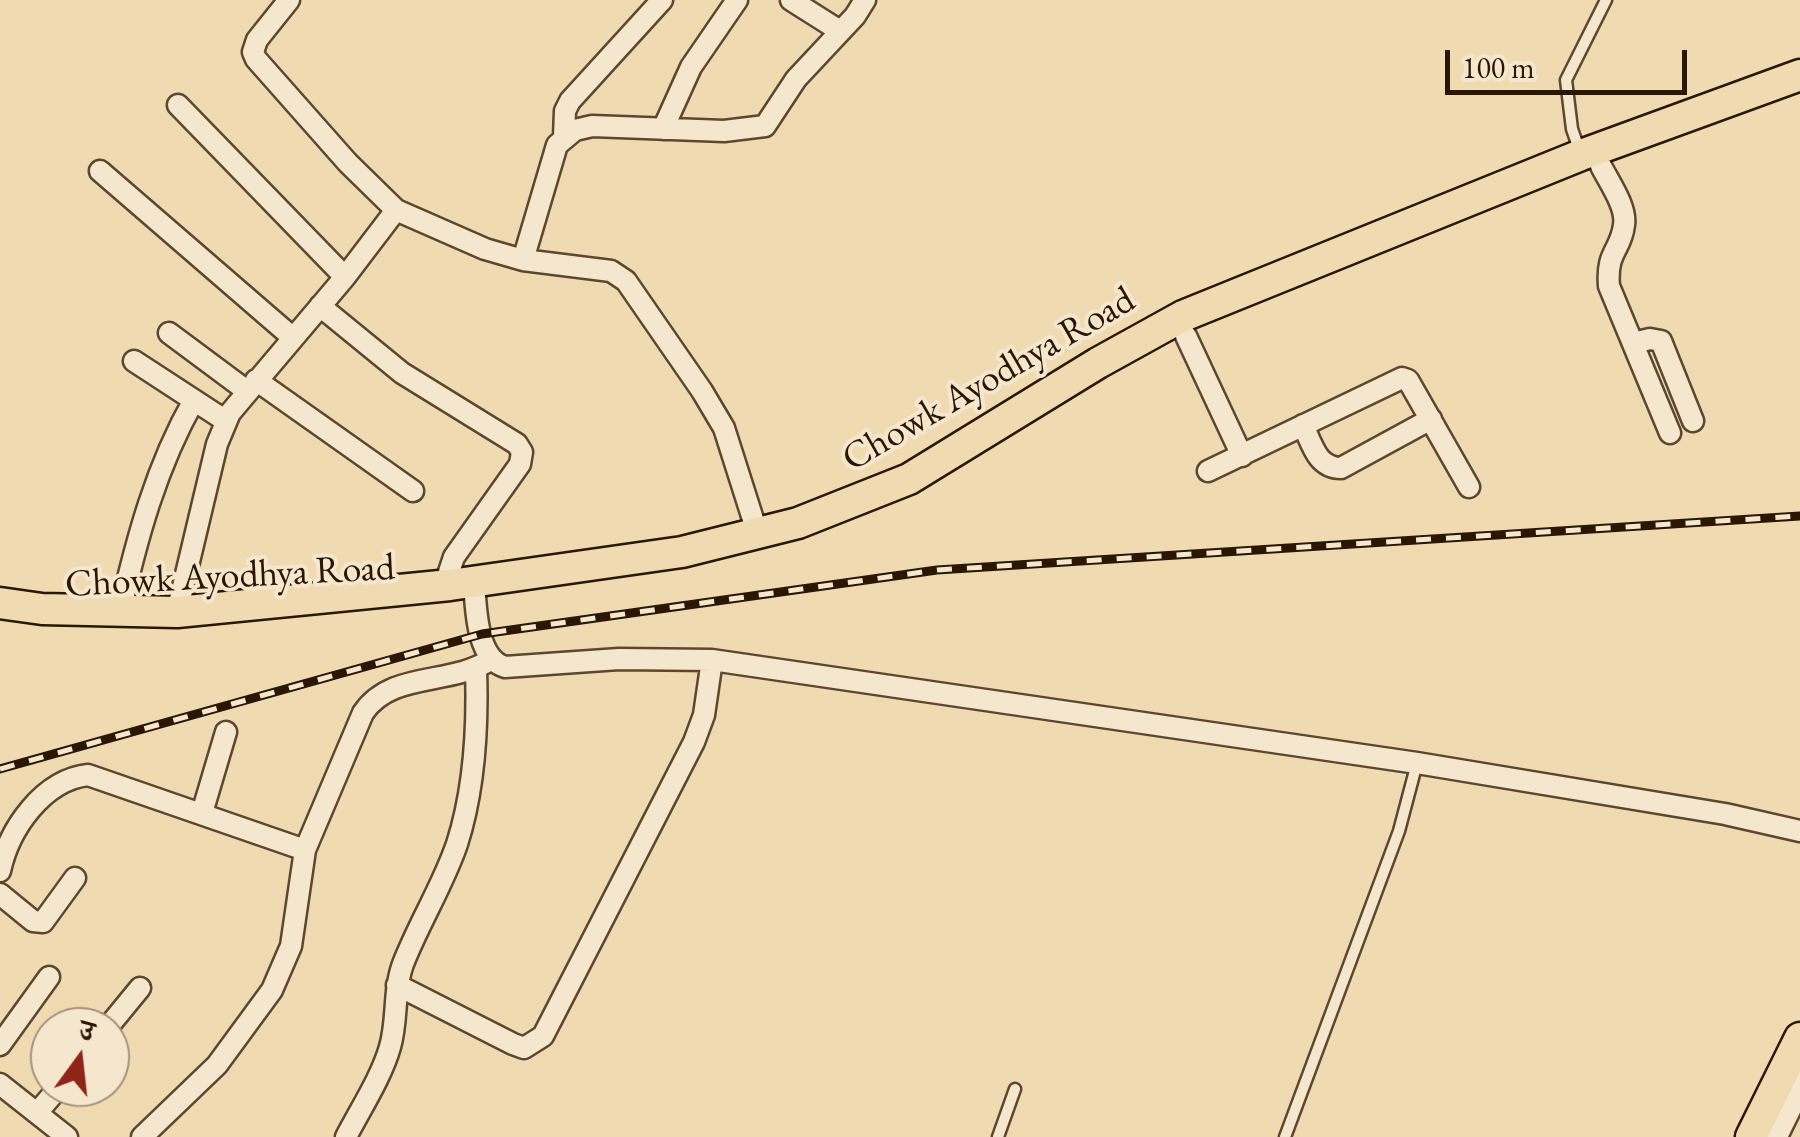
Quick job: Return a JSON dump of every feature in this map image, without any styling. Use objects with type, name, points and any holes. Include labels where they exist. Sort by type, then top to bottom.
[{"type":"main road","name":"Chowk Ayodhya Road","points":[[0,622],[55,628],[150,630],[245,624],[682,552],[758,535],[842,508],[909,479],[1183,316],[1248,299],[1800,75]]},
{"type":"main road","name":"Chowk Ayodhya Road","points":[[1591,160],[1800,91]]},
{"type":"main road","name":"Chowk Ayodhya Road","points":[[0,603],[42,609],[177,612],[690,569],[784,546],[860,520],[1248,299]]},
{"type":"main road","points":[[1751,1137],[1800,1038]]},
{"type":"main road","points":[[1765,1137],[1800,1067]]},
{"type":"street","points":[[289,0],[256,40],[256,59],[348,163],[396,210],[432,228],[524,260],[611,271],[637,294],[724,428],[758,535]]},
{"type":"street","points":[[564,137],[565,111],[570,101],[662,0]]},
{"type":"street","points":[[664,129],[692,67],[737,0]]},
{"type":"street","points":[[791,0],[840,31]]},
{"type":"street","points":[[524,260],[557,145],[564,137],[592,126],[724,131],[765,126],[796,78],[866,0]]},
{"type":"street","points":[[178,105],[345,277]]},
{"type":"street","points":[[1591,160],[1624,214],[1624,227],[1608,269],[1610,286],[1670,433]]},
{"type":"street","points":[[100,171],[292,337]]},
{"type":"street","points":[[177,612],[226,420],[396,210]]},
{"type":"street","points":[[320,306],[402,373],[516,444],[522,452],[520,464],[454,558],[449,572],[467,589],[483,664],[461,827],[397,985],[390,1046],[346,1137]]},
{"type":"street","points":[[169,332],[413,491]]},
{"type":"street","points":[[1186,336],[1242,456]]},
{"type":"street","points":[[1633,343],[1661,341],[1693,421]]},
{"type":"street","points":[[134,362],[226,420]]},
{"type":"street","points":[[1208,471],[1402,378],[1408,380],[1469,486]]},
{"type":"street","points":[[120,612],[138,534],[176,432],[194,400]]},
{"type":"street","points":[[1303,426],[1321,462],[1341,468],[1431,420]]},
{"type":"street","points":[[142,1137],[217,1066],[272,990],[291,946],[305,850],[371,700],[394,686],[452,677],[483,664],[505,667],[619,659],[712,660],[1416,763],[1725,814],[1800,831]]},
{"type":"street","points":[[397,985],[524,1048],[542,1036],[694,742],[704,715],[712,660]]},
{"type":"street","points":[[202,813],[226,732]]},
{"type":"street","points":[[1,865],[8,842],[27,816],[57,784],[76,776],[104,778],[305,850]]},
{"type":"street","points":[[0,894],[34,921],[43,922],[74,878]]},
{"type":"street","points":[[0,1045],[49,977]]},
{"type":"street","points":[[124,1007],[140,988]]},
{"type":"street","points":[[1742,1137],[1800,1019]]},
{"type":"street","points":[[0,1084],[68,1137]]},
{"type":"street","points":[[1774,1137],[1800,1084]]},
{"type":"street","points":[[37,1114],[43,1107]]},
{"type":"lane","points":[[1591,160],[1572,128],[1566,80],[1606,0]]},
{"type":"lane","points":[[1285,1137],[1399,832],[1416,763]]},
{"type":"lane","points":[[998,1137],[1015,1088]]},
{"type":"railway","points":[[0,769],[482,634],[937,570],[1800,516]]}]
